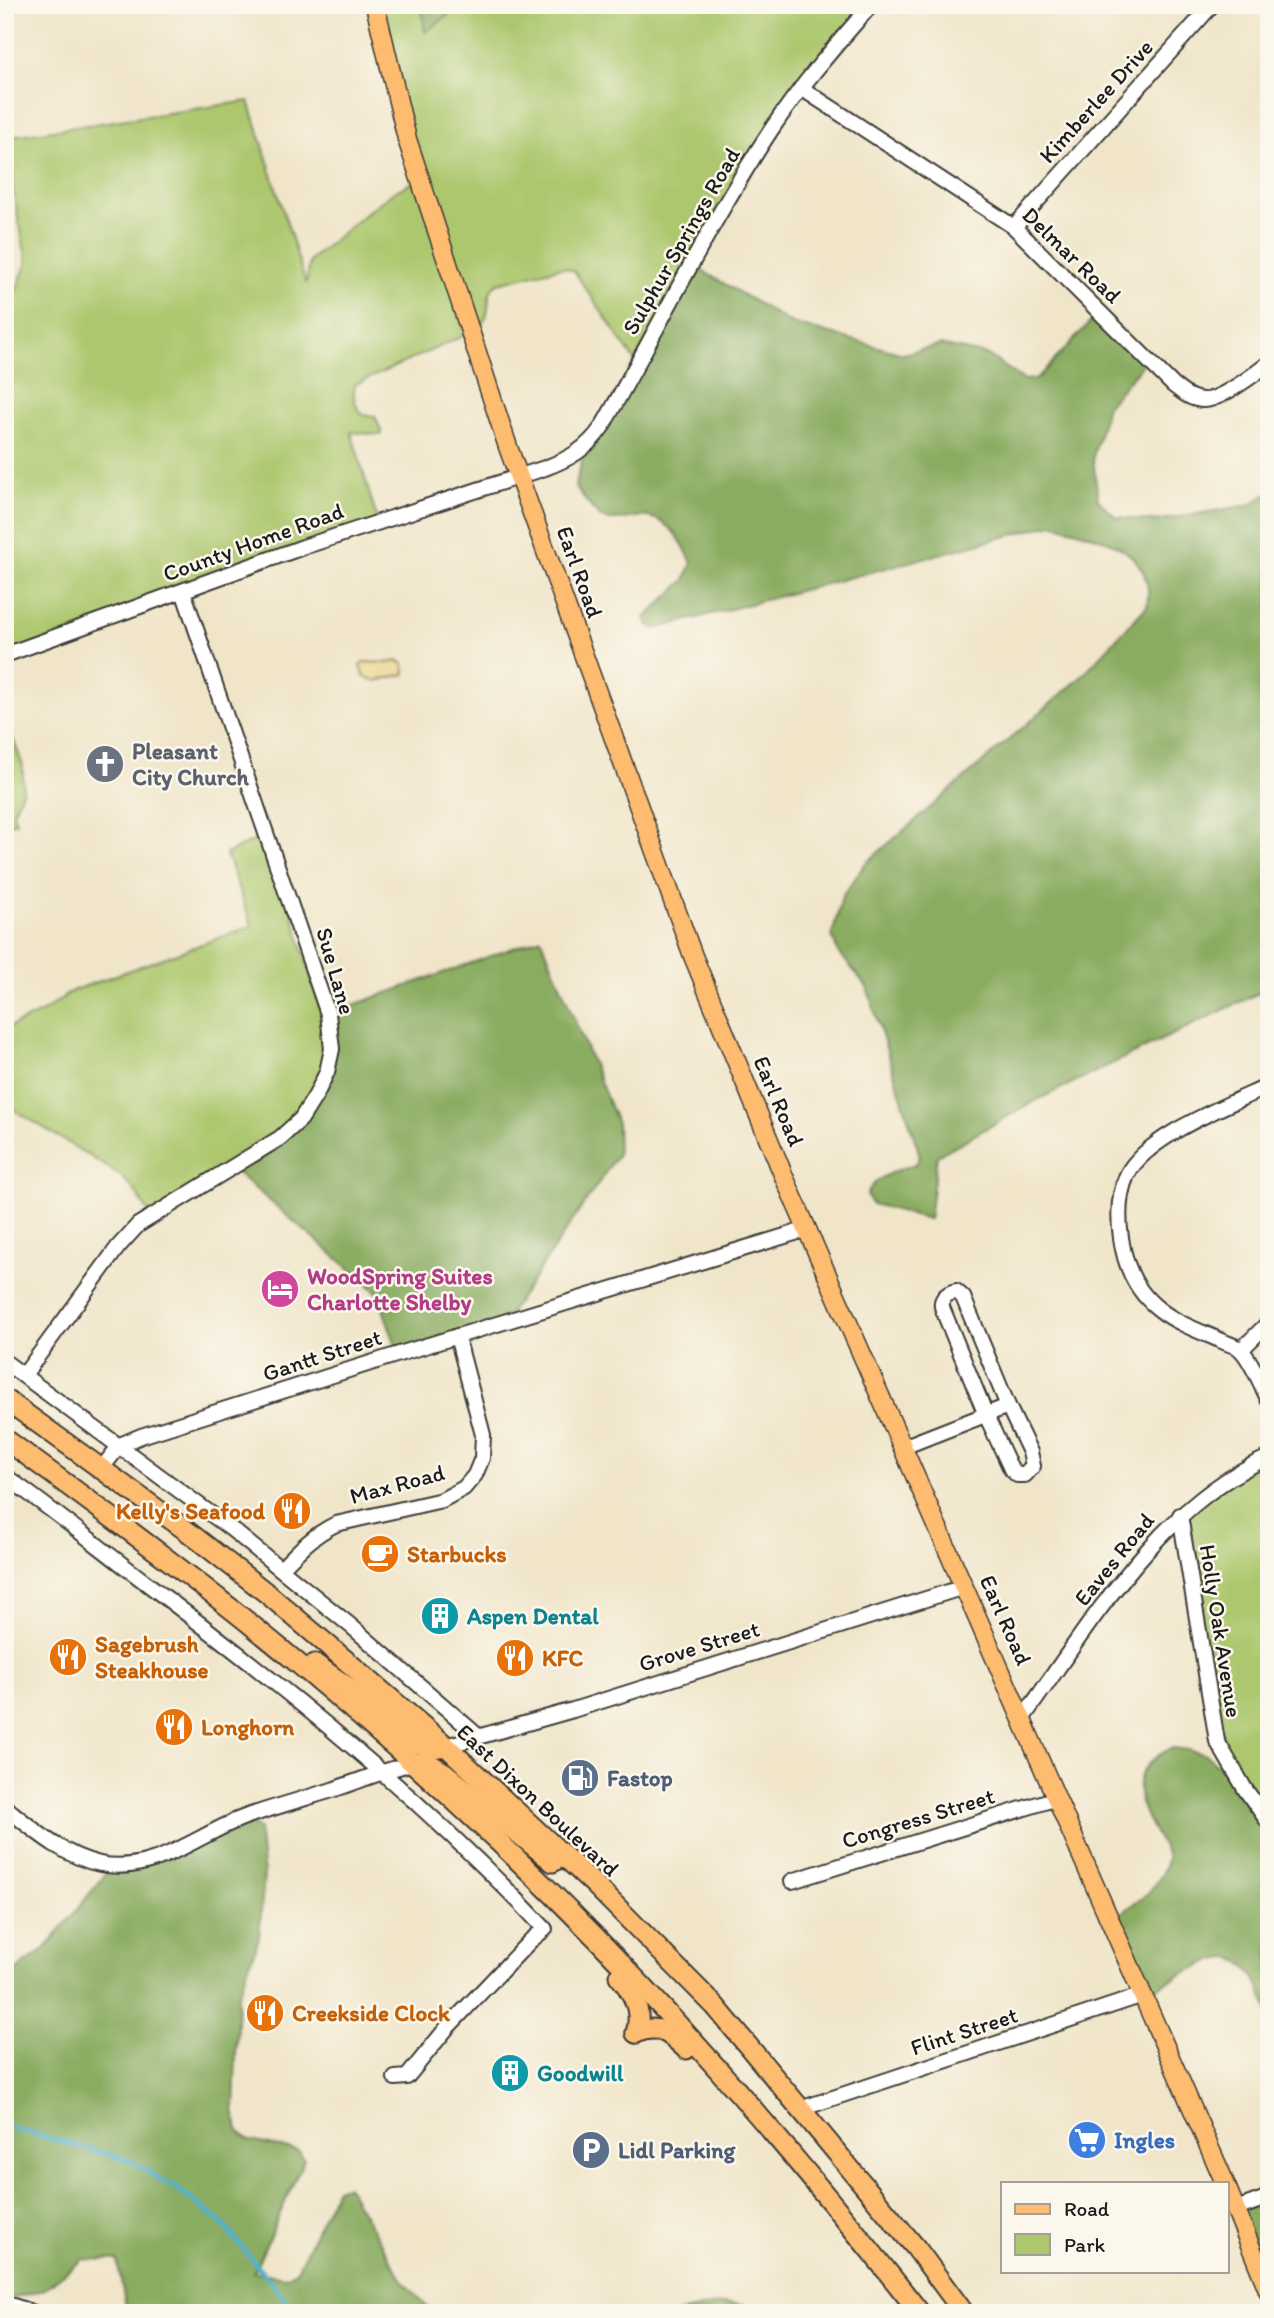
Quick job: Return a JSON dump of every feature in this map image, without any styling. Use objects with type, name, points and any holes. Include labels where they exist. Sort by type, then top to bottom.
[{"type":"highway","name":"East Dixon Boulevard","points":[[5,1399],[187,1531],[269,1595],[446,1746],[594,1884],[715,2006],[916,2248],[964,2313]]},
{"type":"highway","points":[[5,1439],[157,1550],[294,1660],[487,1831],[660,2005],[838,2209],[920,2313]]},
{"type":"highway","points":[[294,1660],[315,1664],[323,1669],[419,1744],[435,1748],[446,1746]]},
{"type":"highway","points":[[413,1763],[428,1763],[436,1767],[555,1863],[594,1884]]},
{"type":"highway","points":[[583,1925],[583,1934],[632,1994],[639,2013],[636,2033],[651,2028],[671,2035],[754,2112]]},
{"type":"main road","name":"Earl Road","points":[[375,5],[407,139],[517,475],[693,956],[808,1229],[1225,2182]]},
{"type":"main road","points":[[1228,2190],[1269,2292]]},
{"type":"street","name":"Sulphur Springs Road","points":[[517,475],[565,460],[596,436],[728,200],[771,130],[801,88],[872,5]]},
{"type":"street","name":"Kimberlee Drive","points":[[1014,227],[1212,5]]},
{"type":"street","name":"Delmar Road","points":[[801,88],[1014,227],[1173,385],[1189,397],[1205,401],[1224,393],[1269,363]]},
{"type":"street","name":"County Home Road","points":[[5,655],[303,547],[517,475]]},
{"type":"street","name":"Sue Lane","points":[[24,1375],[118,1247],[138,1225],[280,1138],[300,1119],[327,1072],[332,1049],[328,1014],[183,591]]},
{"type":"street","points":[[1269,1086],[1169,1133],[1138,1161],[1128,1174],[1118,1219],[1123,1252],[1132,1278],[1143,1294],[1159,1310],[1241,1350],[1269,1401]]},
{"type":"street","name":"Gantt Street","points":[[120,1445],[141,1436],[457,1336],[808,1229]]},
{"type":"street","points":[[953,1291],[962,1297],[1008,1406],[1033,1462],[1025,1475],[1017,1475],[1011,1469],[942,1306],[944,1297],[953,1291]]},
{"type":"street","points":[[1241,1350],[1269,1322]]},
{"type":"street","name":"Max Road","points":[[281,1569],[310,1540],[336,1524],[442,1500],[464,1488],[474,1475],[482,1458],[483,1435],[457,1336]]},
{"type":"street","name":"East Dixon Boulevard","points":[[5,1362],[120,1445],[281,1569],[478,1736]]},
{"type":"street","points":[[903,1447],[1008,1406]]},
{"type":"street","points":[[102,1468],[120,1445]]},
{"type":"street","name":"Eaves Road","points":[[1022,1719],[1120,1584],[1180,1515],[1223,1482],[1269,1457]]},
{"type":"street","points":[[5,1476],[204,1626],[336,1730],[461,1844],[545,1929],[530,1941],[446,2029],[407,2077],[396,2078]]},
{"type":"street","name":"Holly Oak Avenue","points":[[1180,1515],[1217,1741],[1238,1779],[1269,1823]]},
{"type":"street","name":"Grove Street","points":[[446,1746],[573,1710],[964,1587]]},
{"type":"street","points":[[5,1807],[60,1848],[104,1865],[122,1865],[155,1860],[242,1818],[336,1789],[381,1771],[413,1763]]},
{"type":"street","name":"Congress Street","points":[[792,1881],[1057,1798]]},
{"type":"street","name":"Flint Street","points":[[800,2109],[1143,1995]]},
{"type":"street","points":[[1236,2209],[1269,2197]]},
{"type":"street","points":[[5,2303],[34,2313]]},
{"type":"green space","points":[[375,5],[422,5],[425,32],[462,5],[871,5],[801,88],[637,364],[574,271],[563,267],[498,283],[491,291],[483,323],[470,333],[356,384],[354,396],[358,408],[363,415],[375,416],[382,433],[351,432],[378,522],[5,655],[5,319],[27,262],[5,137],[249,101],[306,284],[310,260],[371,209],[394,192],[419,179]]},
{"type":"green space","points":[[422,5],[462,5],[425,32]]},
{"type":"green space","points":[[691,264],[791,323],[903,354],[940,345],[988,355],[1024,380],[1037,379],[1100,312],[1147,359],[1107,406],[1093,457],[1098,500],[1116,517],[1155,521],[1249,505],[1269,493],[1269,988],[1037,1100],[937,1156],[929,1219],[872,1204],[867,1196],[875,1183],[895,1171],[917,1163],[920,1156],[867,987],[837,950],[832,935],[842,897],[865,864],[1080,678],[1147,606],[1147,583],[1142,569],[1122,549],[1109,542],[1053,524],[655,629],[649,625],[645,618],[685,580],[692,563],[685,549],[676,534],[656,519],[642,517],[612,520],[600,516],[575,486],[586,446]]},
{"type":"green space","points":[[5,717],[23,766],[23,789],[13,813],[16,822],[5,826]]},
{"type":"green space","points":[[259,838],[282,877],[332,1049],[301,1119],[151,1216],[135,1191],[120,1175],[5,1104],[5,1029],[43,1012],[72,991],[252,926],[226,854]]},
{"type":"green space","points":[[541,938],[617,1123],[618,1154],[504,1322],[399,1354],[377,1292],[231,1168],[279,1138],[327,1072],[328,1014]]},
{"type":"green space","points":[[1269,1457],[1269,1823],[1225,1758],[1180,1515]]},
{"type":"green space","points":[[1173,1748],[1206,1755],[1245,1789],[1269,1823],[1269,2013],[1252,1974],[1241,1962],[1234,1959],[1214,1960],[1143,1995],[1110,1920],[1146,1895],[1164,1869],[1168,1857],[1144,1812],[1139,1783],[1143,1770],[1154,1759]]},
{"type":"green space","points":[[242,1818],[259,1829],[264,1874],[259,1938],[238,1995],[234,2110],[238,2130],[250,2141],[299,2151],[304,2159],[254,2272],[285,2277],[297,2270],[337,2188],[347,2186],[402,2279],[432,2313],[127,2313],[117,2260],[83,2259],[43,2290],[5,2301],[5,1983],[23,1964],[45,1949],[113,1865],[122,1865]]},
{"type":"green space","points":[[1269,2197],[1269,2262],[1249,2242],[1236,2209]]},
{"type":"green space","points":[[726,2303],[747,2306],[752,2313],[676,2313]]},
{"type":"sand","points":[[398,661],[404,664],[405,674],[376,681],[364,676],[360,666],[364,662]]},
{"type":"waterway","points":[[5,2126],[128,2160],[182,2192],[220,2221],[297,2313]]},
{"type":"place","name":"Pleasant City Church","points":[[105,764]]},
{"type":"place","name":"WoodSpring Suites Charlotte Shelby","points":[[280,1289]]},
{"type":"place","name":"Kelly's Seafood","points":[[292,1511]]},
{"type":"place","name":"Starbucks","points":[[380,1554]]},
{"type":"place","name":"Aspen Dental","points":[[440,1616]]},
{"type":"place","name":"Sagebrush Steakhouse","points":[[68,1657]]},
{"type":"place","name":"KFC","points":[[515,1658]]},
{"type":"place","name":"Longhorn","points":[[174,1727]]},
{"type":"place","name":"Fastop","points":[[580,1778]]},
{"type":"place","name":"Creekside Clock","points":[[265,2013]]},
{"type":"place","name":"Goodwill","points":[[510,2073]]},
{"type":"place","name":"Ingles","points":[[1087,2140]]},
{"type":"place","name":"Lidl Parking","points":[[591,2150]]}]
